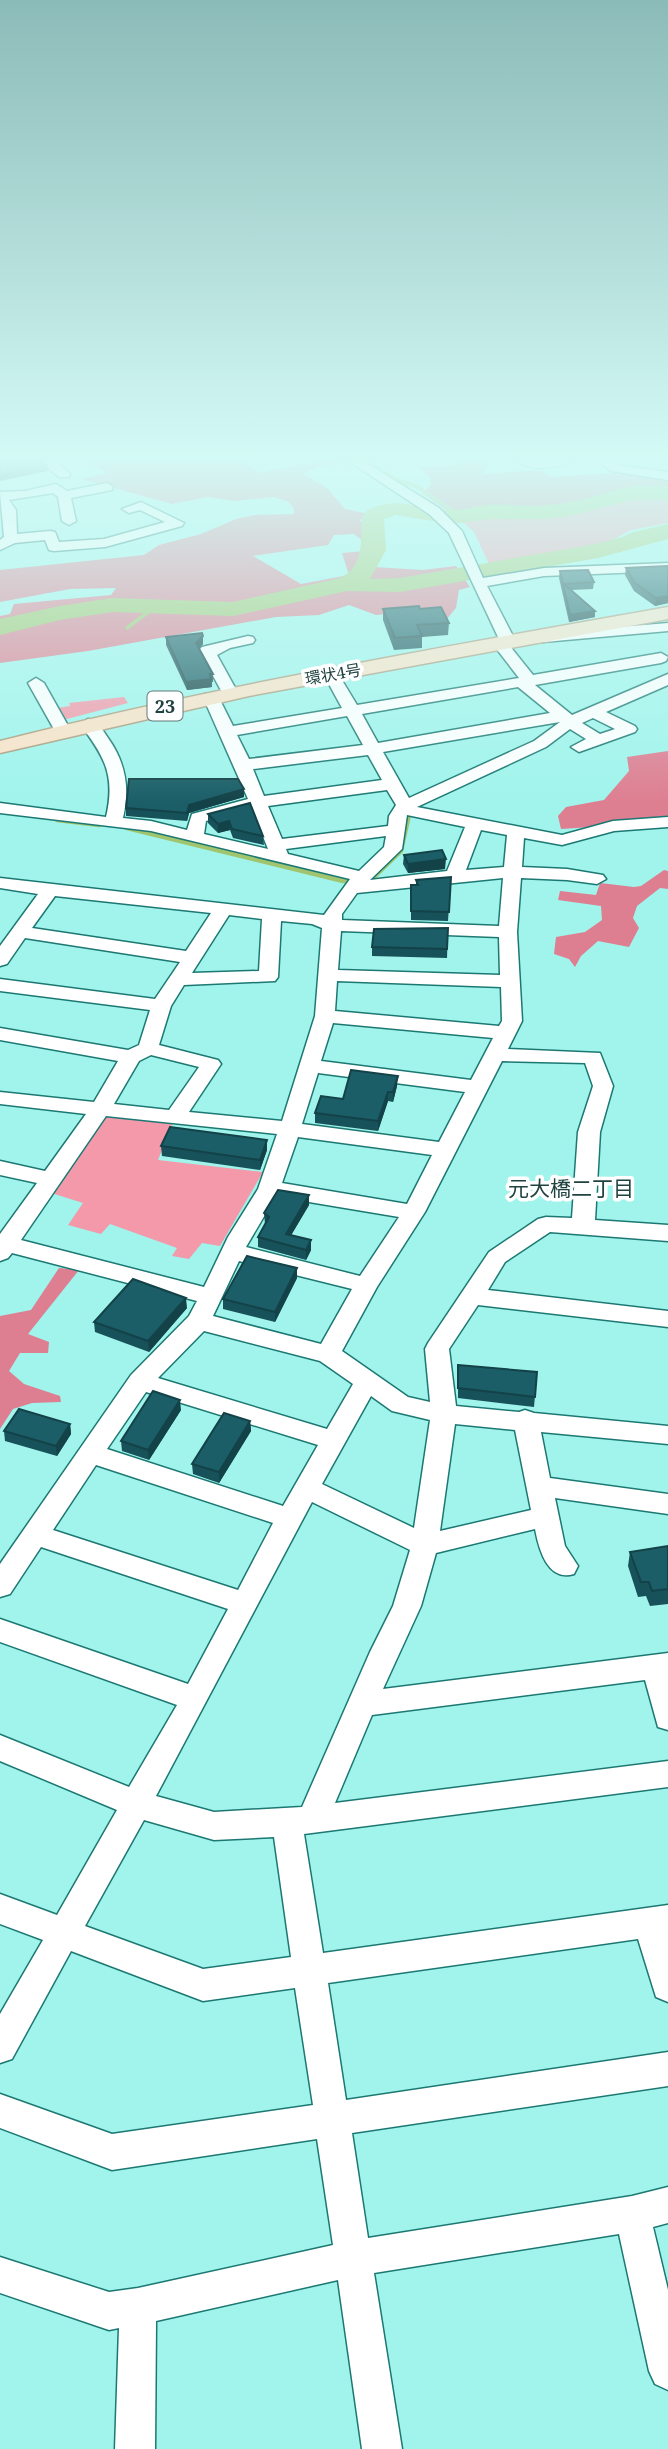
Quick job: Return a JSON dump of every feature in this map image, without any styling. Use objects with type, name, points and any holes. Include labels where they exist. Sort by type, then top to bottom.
[{"type":"main road","name":"環状4号","points":[[0,747],[88,724],[220,695],[668,613]]},
{"type":"street","points":[[474,574],[504,642],[526,681],[577,730]]},
{"type":"street","points":[[477,582],[529,574]]},
{"type":"street","points":[[545,574],[553,591]]},
{"type":"street","points":[[504,642],[668,626]]},
{"type":"street","points":[[227,732],[661,659],[636,630]]},
{"type":"street","points":[[248,640],[208,652],[227,732],[279,852]]},
{"type":"street","points":[[332,675],[393,784],[411,809],[562,840],[613,826],[668,822]]},
{"type":"street","points":[[0,1586],[140,1381],[199,1321],[232,1251],[269,1189],[325,1016],[333,914],[358,882],[393,849],[396,830],[411,809],[540,744],[577,730],[598,714],[668,679]]},
{"type":"street","points":[[36,682],[63,731]]},
{"type":"street","points":[[243,765],[374,749],[577,730],[629,729],[598,714]]},
{"type":"street","points":[[88,724],[101,737],[115,762],[120,783],[114,822]]},
{"type":"street","points":[[195,837],[198,818],[257,802],[393,784]]},
{"type":"street","points":[[0,808],[151,826],[279,852],[358,882],[512,872],[572,873],[597,878]]},
{"type":"street","points":[[454,877],[475,823]]},
{"type":"street","points":[[279,852],[396,830]]},
{"type":"street","points":[[328,1354],[366,1285],[414,1212],[508,1033],[512,1021],[508,932],[516,831]]},
{"type":"street","points":[[0,883],[316,919],[331,925],[508,932]]},
{"type":"street","points":[[0,960],[50,890]]},
{"type":"street","points":[[209,1296],[2,1246],[53,1180],[139,1053],[161,1006],[223,909]]},
{"type":"street","points":[[178,979],[268,977],[272,914]]},
{"type":"street","points":[[20,932],[193,958]]},
{"type":"street","points":[[328,975],[509,981]]},
{"type":"street","points":[[0,985],[161,1006]]},
{"type":"street","points":[[325,1016],[508,1033]]},
{"type":"street","points":[[0,1034],[212,1065],[175,1117]]},
{"type":"street","points":[[497,1055],[593,1057],[603,1086],[589,1132],[583,1226]]},
{"type":"street","points":[[311,1066],[478,1087]]},
{"type":"street","points":[[0,1098],[290,1129],[445,1150]]},
{"type":"street","points":[[0,1168],[53,1180]]},
{"type":"street","points":[[269,1189],[414,1212]]},
{"type":"street","points":[[382,2449],[312,1970],[300,1821],[362,1704],[407,1606],[425,1545],[444,1414],[437,1349],[497,1257],[546,1224],[668,1233]]},
{"type":"street","points":[[232,1251],[366,1285]]},
{"type":"street","points":[[473,1296],[668,1319]]},
{"type":"street","points":[[199,1321],[328,1354],[401,1405],[444,1414],[525,1419],[668,1434]]},
{"type":"street","points":[[140,1381],[333,1440]]},
{"type":"street","points":[[0,2048],[195,1699],[289,1518],[366,1383]]},
{"type":"street","points":[[525,1419],[552,1548],[564,1566]]},
{"type":"street","points":[[92,1454],[289,1518]]},
{"type":"street","points":[[539,1486],[668,1504]]},
{"type":"street","points":[[307,1488],[425,1545],[544,1517]]},
{"type":"street","points":[[35,1535],[245,1603]]},
{"type":"street","points":[[0,1630],[195,1699]]},
{"type":"street","points":[[362,1704],[662,1666],[668,1718]]},
{"type":"street","points":[[0,1748],[136,1804],[214,1826],[300,1821],[668,1774]]},
{"type":"street","points":[[0,1909],[203,1985],[659,1921],[668,1986]]},
{"type":"street","points":[[0,2111],[112,2152],[668,2068]]},
{"type":"street","points":[[0,2275],[109,2311],[138,2307],[354,2258],[632,2214],[668,2205]]},
{"type":"street","points":[[632,2214],[667,2359]]},
{"type":"street","points":[[135,2449],[138,2307]]},
{"type":"shaded area","points":[[0,574],[284,574],[301,584],[349,574],[462,574],[470,587],[459,590],[456,608],[446,620],[397,613],[376,615],[349,605],[319,615],[276,617],[88,651],[0,663],[0,616],[10,614],[14,604],[111,595],[116,588],[70,589],[0,602]]},
{"type":"shaded area","points":[[124,697],[128,703],[63,720],[57,708],[70,706],[69,703]]},
{"type":"shaded area","points":[[668,751],[668,822],[561,829],[558,816],[566,807],[604,800],[629,771],[627,757]]},
{"type":"shaded area","points":[[664,870],[668,871],[668,889],[660,888],[637,906],[633,918],[639,928],[629,947],[598,941],[581,956],[575,967],[569,959],[554,954],[556,937],[585,932],[602,920],[601,906],[558,900],[560,891],[596,895],[600,883],[641,886]]},
{"type":"shaded area","points":[[100,1109],[175,1117],[158,1160],[263,1172],[220,1246],[202,1243],[189,1259],[172,1256],[177,1248],[110,1224],[101,1234],[68,1225],[83,1203],[45,1191]]},
{"type":"shaded area","points":[[59,1268],[79,1270],[28,1334],[49,1342],[48,1353],[20,1353],[9,1371],[24,1384],[60,1396],[61,1402],[32,1403],[13,1409],[0,1429],[0,1316],[31,1310]]},
{"type":"building","points":[[561,574],[590,574],[594,582],[564,584],[595,611],[570,615]]},
{"type":"building","points":[[630,574],[668,574],[668,596],[656,598],[635,583]]},
{"type":"building","points":[[419,606],[420,609],[441,607],[449,623],[417,625],[422,636],[395,638],[383,609]]},
{"type":"building","points":[[202,633],[203,636],[196,643],[213,674],[210,674],[211,679],[186,682],[166,637]]},
{"type":"building","points":[[129,779],[238,779],[244,789],[189,805],[187,813],[126,808]]},
{"type":"building","points":[[250,803],[263,836],[232,829],[229,821],[218,824],[208,814]]},
{"type":"building","points":[[442,850],[446,859],[408,864],[404,855]]},
{"type":"building","points":[[451,877],[449,912],[411,911],[411,885],[418,885],[416,880]]},
{"type":"building","points":[[448,928],[447,949],[372,947],[374,929]]},
{"type":"building","points":[[351,1070],[398,1076],[393,1092],[388,1092],[378,1121],[315,1113],[321,1096],[343,1099]]},
{"type":"building","points":[[170,1127],[267,1140],[260,1160],[161,1146]]},
{"type":"building","points":[[278,1190],[309,1195],[286,1234],[311,1240],[306,1250],[258,1237],[269,1217],[264,1213]]},
{"type":"building","points":[[247,1256],[297,1268],[275,1312],[223,1299]]},
{"type":"building","points":[[133,1279],[186,1298],[148,1341],[94,1322]]},
{"type":"building","points":[[458,1365],[537,1372],[535,1397],[458,1388]]},
{"type":"building","points":[[153,1391],[180,1400],[148,1450],[121,1441]]},
{"type":"building","points":[[19,1409],[70,1424],[56,1446],[4,1431]]},
{"type":"building","points":[[224,1413],[250,1421],[219,1472],[192,1464]]},
{"type":"building","points":[[668,1546],[668,1589],[652,1591],[649,1582],[641,1582],[630,1552]]},
{"type":"waterway","points":[[347,584],[358,579],[361,574]]},
{"type":"waterway","points":[[347,584],[400,585],[462,574]]},
{"type":"waterway","points":[[0,627],[60,613],[113,605],[233,609],[347,584]]},
{"type":"waterway","points":[[127,628],[156,606]]},
{"type":"waterway","points":[[365,880],[371,880],[401,851],[409,815],[414,811]]},
{"type":"waterway","points":[[57,820],[99,825]]},
{"type":"waterway","points":[[127,828],[343,881],[354,881]]},
{"type":"district","name":"元大橋二丁目","points":[[571,1188]]}]
